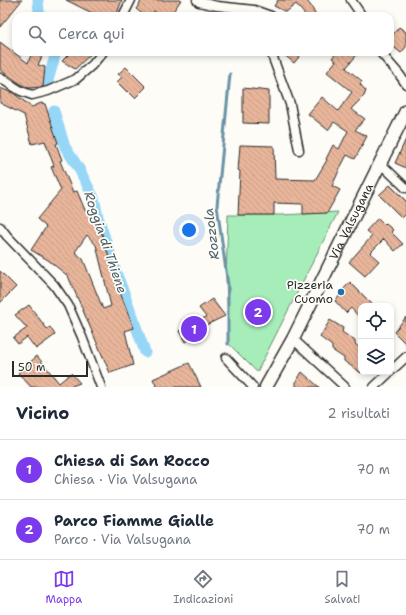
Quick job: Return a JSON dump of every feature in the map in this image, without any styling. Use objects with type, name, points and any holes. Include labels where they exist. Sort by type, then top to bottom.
[{"type":"main road","name":"Via Valsugana","points":[[266,387],[293,339],[406,111]]},
{"type":"street","points":[[125,12],[131,0]]},
{"type":"street","points":[[197,0],[199,2],[217,6],[260,12]]},
{"type":"street","points":[[351,0],[359,12]]},
{"type":"street","points":[[0,78],[32,95],[48,91],[76,78],[92,65],[100,56]]},
{"type":"street","points":[[274,56],[273,58],[290,104],[299,150]]},
{"type":"street","points":[[383,56],[406,84]]},
{"type":"street","points":[[380,163],[406,188]]},
{"type":"street","points":[[0,227],[54,285],[68,305],[82,336],[101,387]]},
{"type":"street","points":[[293,339],[345,387]]},
{"type":"street","points":[[394,369],[406,357]]},
{"type":"street","points":[[226,358],[253,387]]},
{"type":"street","points":[[374,387],[388,375]]},
{"type":"green space","points":[[338,212],[257,372],[229,344],[226,280],[228,215],[282,215]]},
{"type":"building","points":[[0,0],[22,0],[12,12],[0,27]]},
{"type":"building","points":[[66,0],[122,0],[118,12],[90,12]]},
{"type":"building","points":[[142,0],[181,0],[173,12],[140,12],[136,9]]},
{"type":"building","points":[[278,0],[306,0],[314,12],[303,12],[296,4],[286,12],[274,6]]},
{"type":"building","points":[[399,27],[406,32],[406,47],[401,53],[394,47],[394,33]]},
{"type":"building","points":[[0,42],[12,51],[12,56],[19,56],[28,63],[31,56],[42,56],[38,65],[45,67],[43,87],[28,88],[0,70]]},
{"type":"building","points":[[67,56],[89,56],[75,69],[62,61]]},
{"type":"building","points":[[286,56],[300,56],[294,63]]},
{"type":"building","points":[[334,56],[356,56],[346,68],[362,81],[360,84],[366,91],[364,96],[351,109],[365,119],[355,130],[367,136],[355,159],[347,155],[338,172],[332,186],[340,190],[327,213],[303,214],[303,204],[274,203],[274,215],[238,215],[240,171],[238,170],[240,145],[274,146],[275,179],[315,180],[327,160],[326,159],[333,145],[339,149],[348,131],[334,122],[328,130],[308,114],[322,97],[338,111],[352,92],[327,72],[336,61],[332,58]]},
{"type":"building","points":[[126,67],[146,87],[135,98],[117,82],[122,77],[118,74]]},
{"type":"building","points":[[0,88],[13,93],[32,107],[41,103],[45,104],[58,143],[56,144],[62,160],[60,161],[73,192],[77,191],[85,210],[91,214],[102,234],[119,290],[134,328],[125,331],[133,365],[110,373],[68,276],[48,260],[31,250],[46,227],[37,219],[61,190],[51,167],[54,166],[45,141],[32,144],[24,115],[0,103]],"holes":[[[87,235],[96,245],[111,306],[103,309],[83,259],[75,252]]]},
{"type":"building","points":[[243,88],[269,91],[269,124],[243,123]]},
{"type":"building","points":[[406,139],[406,168],[395,163]]},
{"type":"building","points":[[390,185],[406,201],[406,214],[402,218],[379,195]]},
{"type":"building","points":[[378,218],[393,230],[391,232],[403,244],[395,251],[384,239],[370,253],[379,261],[365,276],[349,262],[372,236],[366,231]]},
{"type":"building","points":[[0,271],[16,287],[0,303]]},
{"type":"building","points":[[350,282],[371,303],[358,303],[358,316],[351,308],[346,313],[335,301]]},
{"type":"building","points":[[212,299],[225,316],[204,326],[207,331],[185,342],[179,331],[206,317],[199,308]]},
{"type":"building","points":[[29,305],[47,329],[50,327],[55,335],[36,349],[27,337],[18,344],[13,338],[27,328],[15,315]]},
{"type":"building","points":[[406,317],[406,344],[394,332]]},
{"type":"building","points":[[330,320],[343,328],[342,332],[355,341],[355,344],[358,346],[358,371],[344,361],[344,358],[332,350],[332,346],[320,337]]},
{"type":"building","points":[[37,356],[59,383],[71,373],[80,383],[69,387],[31,387],[18,373]]},
{"type":"building","points":[[189,363],[201,387],[157,387],[153,379]]},
{"type":"building","points":[[302,372],[319,387],[296,387],[296,382]]},
{"type":"waterway","name":"Roggia di Thiene","points":[[38,0],[39,12]]},
{"type":"waterway","name":"Roggia di Thiene","points":[[47,84],[55,56]]},
{"type":"waterway","name":"Rozzola","points":[[228,344],[228,285],[217,206],[230,74]]},
{"type":"waterway","name":"Roggia di Thiene","points":[[54,111],[65,147],[78,167],[94,198],[98,217],[117,275],[145,352]]},
{"type":"place","name":"Pizzeria Cuomo","points":[[341,292]]},
{"type":"place","name":"Parco Fiamme Gialle","points":[[258,312]]},
{"type":"place","name":"Chiesa di San Rocco","points":[[194,329]]}]
